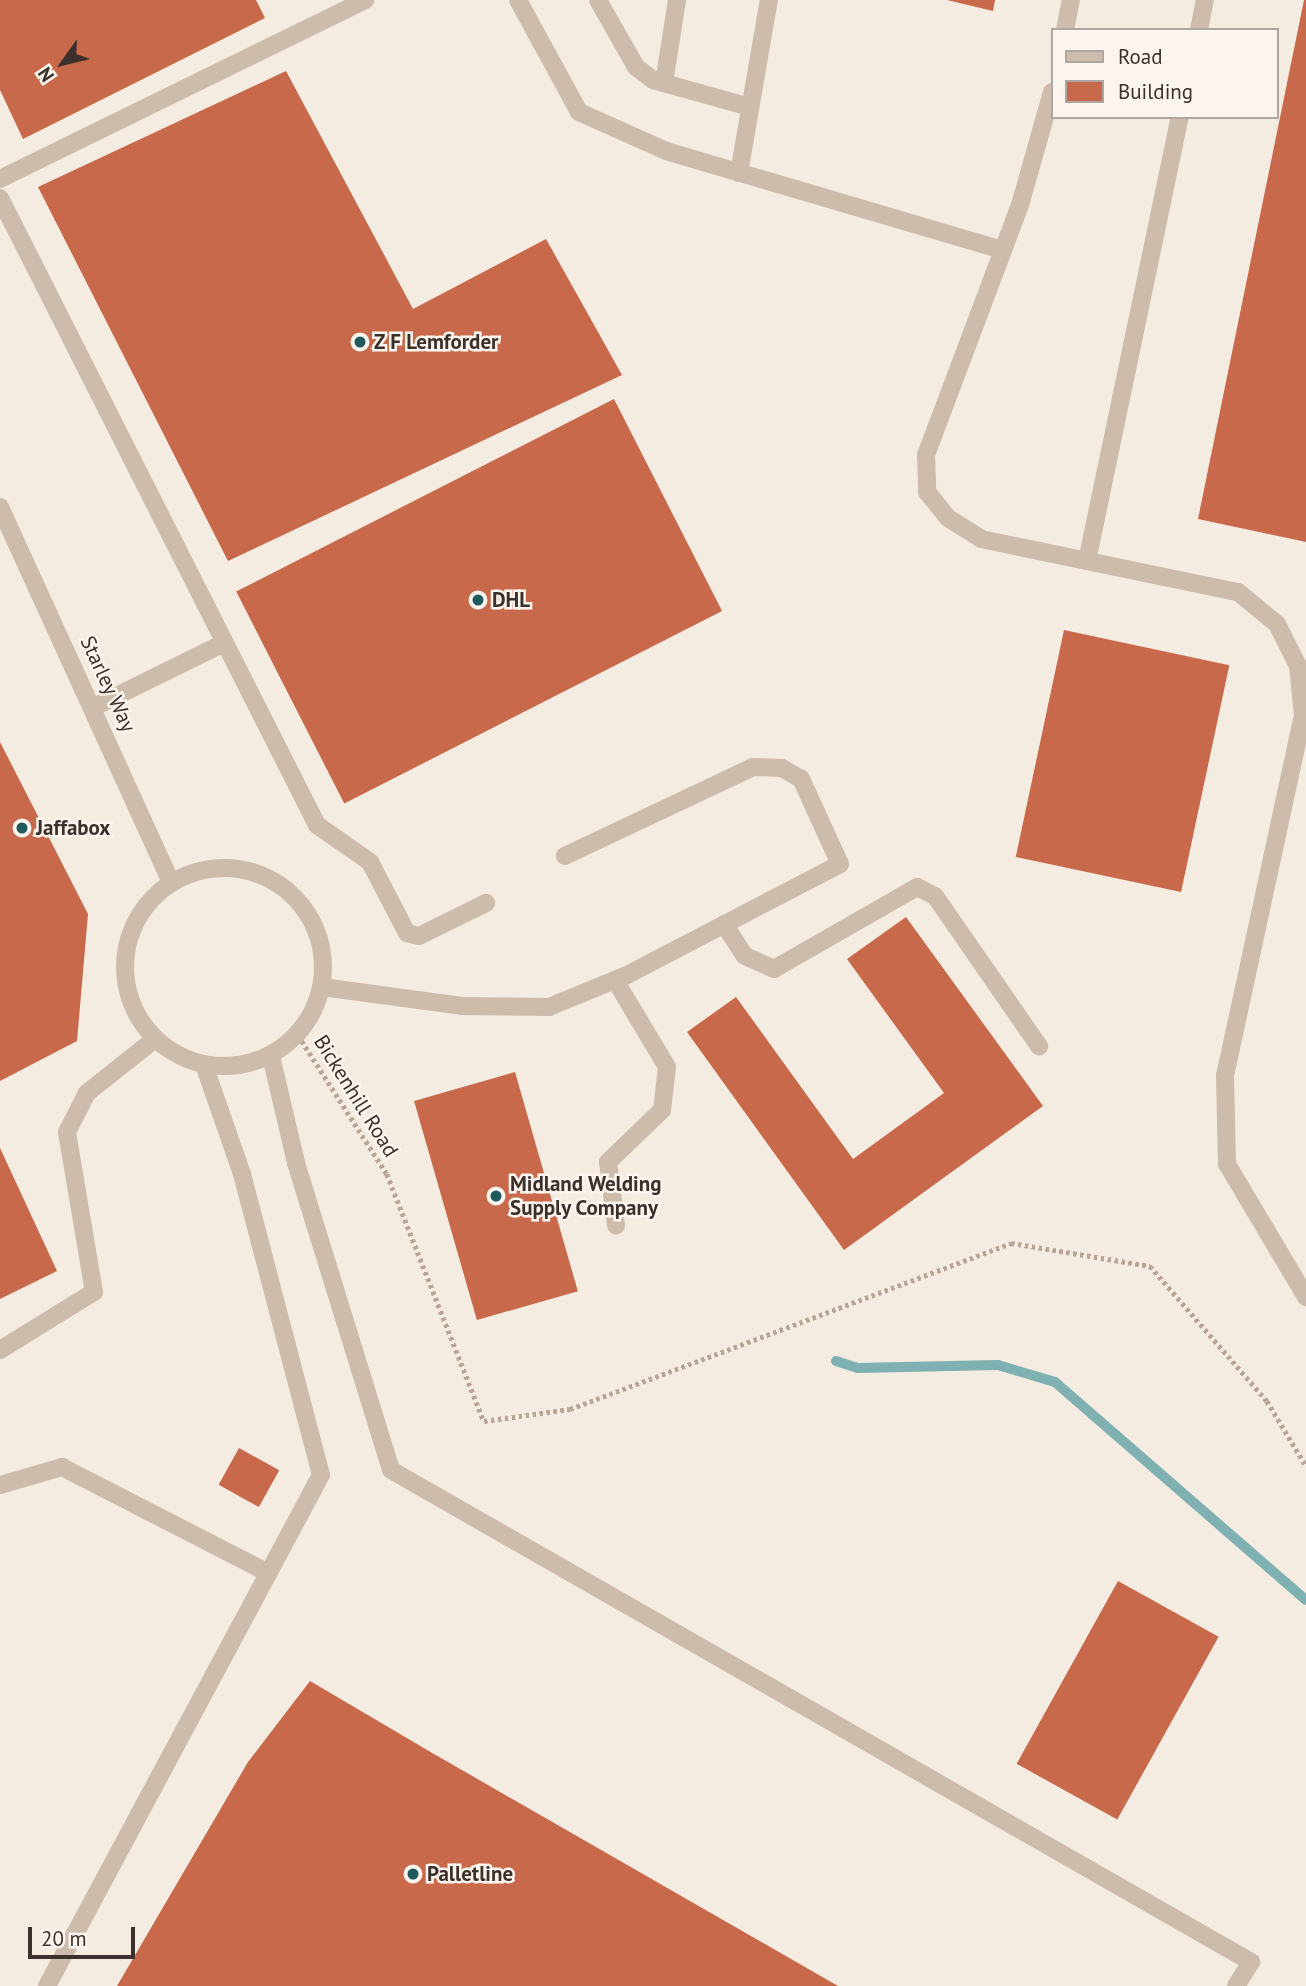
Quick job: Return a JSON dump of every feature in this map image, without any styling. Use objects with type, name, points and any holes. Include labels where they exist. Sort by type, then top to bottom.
[{"type":"street","points":[[0,179],[365,0]]},
{"type":"street","points":[[518,0],[579,112],[666,151],[1003,250]]},
{"type":"street","points":[[598,0],[636,66],[664,83],[750,107]]},
{"type":"street","points":[[664,83],[677,0]]},
{"type":"street","points":[[739,173],[769,0]]},
{"type":"street","points":[[1065,28],[1071,0]]},
{"type":"street","points":[[1199,28],[1205,0]]},
{"type":"street","points":[[1050,98],[1003,250],[926,455],[927,492],[948,518],[981,539],[1238,592],[1277,624],[1298,666],[1303,715],[1225,1076],[1227,1164],[1306,1297]]},
{"type":"street","points":[[1087,561],[1180,119]]},
{"type":"street","points":[[0,198],[222,644],[317,825],[370,862],[402,927],[419,936],[486,903]]},
{"type":"street","name":"Starley Way","points":[[0,507],[94,707],[171,882]]},
{"type":"street","points":[[94,707],[222,644]]},
{"type":"street","points":[[322,987],[462,1006],[549,1007],[615,980],[840,864],[801,779],[782,768],[753,767],[565,856]]},
{"type":"street","points":[[239,868],[289,891],[316,927],[322,987],[298,1035],[271,1056],[239,1066],[204,1065],[155,1039],[136,1015],[125,982],[126,947],[135,920],[171,882],[203,869],[239,868]]},
{"type":"street","points":[[724,925],[745,956],[774,969],[917,887],[935,896],[1039,1046]]},
{"type":"street","points":[[615,980],[667,1067],[662,1110],[608,1162],[616,1225]]},
{"type":"street","points":[[0,1350],[94,1292],[67,1132],[86,1093],[155,1039]]},
{"type":"street","points":[[271,1056],[296,1163],[391,1470],[1251,1962],[1236,1986]]},
{"type":"street","points":[[47,1986],[321,1475],[242,1174],[204,1065]]},
{"type":"street","points":[[0,1485],[62,1467],[268,1573]]},
{"type":"path","name":"Bickenhill Road","points":[[298,1035],[387,1174],[484,1421],[569,1409],[1011,1243],[1150,1266],[1266,1401],[1306,1466]]},
{"type":"building","points":[[0,0],[256,0],[265,18],[23,139],[0,90]]},
{"type":"building","points":[[947,0],[995,0],[993,11]]},
{"type":"building","points":[[1306,0],[1306,542],[1198,519]]},
{"type":"building","name":"Z F Lemforder","points":[[286,71],[413,309],[546,239],[622,375],[228,561],[38,187]]},
{"type":"building","name":"DHL","points":[[614,399],[722,611],[344,804],[236,591]]},
{"type":"building","points":[[1064,630],[1229,665],[1181,892],[1016,857]]},
{"type":"building","name":"Jaffabox","points":[[0,742],[88,914],[77,1041],[0,1081]]},
{"type":"building","points":[[906,917],[1043,1106],[844,1250],[687,1032],[736,997],[853,1159],[944,1093],[847,959]]},
{"type":"building","name":"Midland Welding Supply Company","points":[[515,1072],[578,1291],[477,1320],[414,1101]]},
{"type":"building","points":[[0,1148],[57,1271],[0,1299]]},
{"type":"building","points":[[239,1448],[279,1470],[259,1507],[219,1485]]},
{"type":"building","points":[[1118,1581],[1219,1637],[1117,1820],[1017,1764]]},
{"type":"building","name":"Palletline","points":[[310,1681],[838,1986],[117,1986],[248,1762]]},
{"type":"waterway","points":[[836,1361],[857,1368],[998,1365],[1055,1382],[1306,1600]]},
{"type":"place","name":"Z F Lemforder","points":[[360,342]]},
{"type":"place","name":"DHL","points":[[478,600]]},
{"type":"place","name":"Jaffabox","points":[[22,828]]},
{"type":"place","name":"Midland Welding Supply Company","points":[[496,1196]]},
{"type":"place","name":"Palletline","points":[[413,1874]]}]
